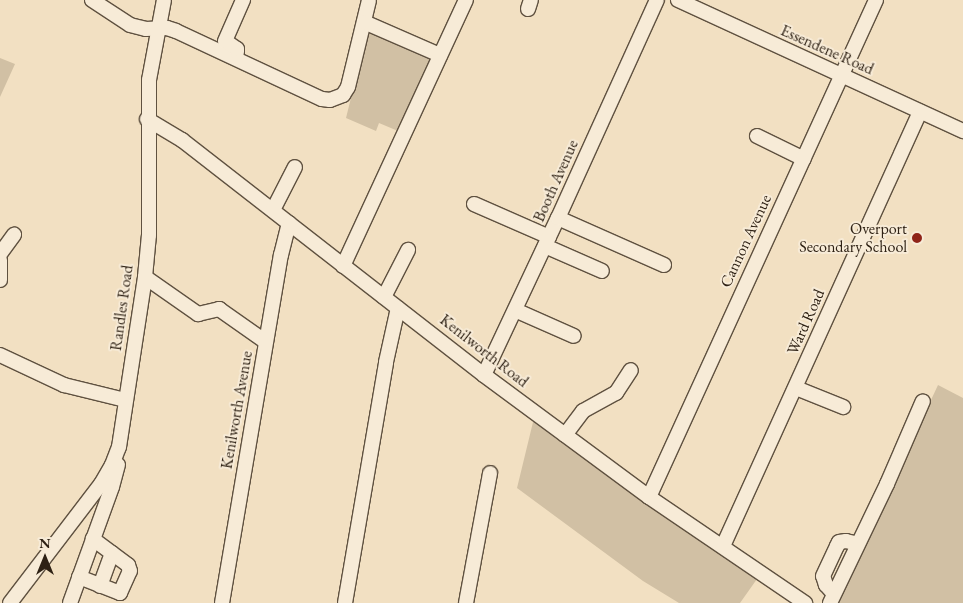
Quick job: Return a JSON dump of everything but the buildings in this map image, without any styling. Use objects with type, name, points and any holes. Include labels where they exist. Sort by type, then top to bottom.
[{"type":"street","points":[[92,0],[130,25],[146,29],[176,31],[322,99],[337,98],[343,95],[348,87],[369,0]]},
{"type":"street","name":"Randles Road","points":[[10,603],[107,475],[119,446],[145,278],[149,234],[147,119],[149,80],[157,29],[164,0]]},
{"type":"street","points":[[235,58],[237,48],[225,41],[243,0]]},
{"type":"street","points":[[343,266],[407,140],[440,55],[466,0]]},
{"type":"street","name":"Booth Avenue","points":[[484,375],[657,0]]},
{"type":"street","name":"Essendene Road","points":[[678,0],[963,131]]},
{"type":"street","name":"Cannon Avenue","points":[[649,497],[876,0]]},
{"type":"street","points":[[364,22],[440,55]]},
{"type":"street","name":"Ward Road","points":[[723,546],[891,186],[920,112]]},
{"type":"street","name":"Kenilworth Road","points":[[147,119],[182,140],[484,375],[649,497],[805,603]]},
{"type":"street","points":[[757,136],[804,158]]},
{"type":"street","points":[[273,210],[295,167]]},
{"type":"street","points":[[474,204],[602,271]]},
{"type":"street","points":[[558,218],[664,265]]},
{"type":"street","name":"Kenilworth Avenue","points":[[222,603],[281,255],[289,223]]},
{"type":"street","points":[[0,254],[14,236]]},
{"type":"street","points":[[384,297],[408,250]]},
{"type":"street","points":[[0,260],[0,280]]},
{"type":"street","points":[[145,278],[198,314],[219,309],[266,342]]},
{"type":"street","points":[[345,603],[386,362],[398,308]]},
{"type":"street","points":[[515,310],[574,336]]},
{"type":"street","points":[[0,355],[64,385],[125,400]]},
{"type":"street","points":[[565,435],[583,411],[616,393],[632,370]]},
{"type":"street","points":[[796,388],[843,407]]},
{"type":"street","points":[[832,598],[887,484],[923,401]]},
{"type":"street","points":[[70,603],[115,477],[119,446]]},
{"type":"street","points":[[466,603],[490,473]]},
{"type":"street","points":[[85,504],[95,514],[98,524]]},
{"type":"street","points":[[79,577],[120,592],[130,571],[128,565],[92,539]]},
{"type":"street","points":[[100,586],[112,554]]},
{"type":"street","points":[[0,598],[6,603]]},
{"type":"shaded area","points":[[368,29],[431,59],[398,131],[379,123],[376,131],[346,118]]},
{"type":"shaded area","points":[[0,58],[15,64],[0,97]]},
{"type":"shaded area","points":[[938,385],[963,398],[963,603],[836,603]]},
{"type":"shaded area","points":[[534,418],[555,438],[757,579],[740,603],[679,603],[643,581],[517,488]]},
{"type":"place","name":"Overport Secondary School","points":[[917,238]]}]
